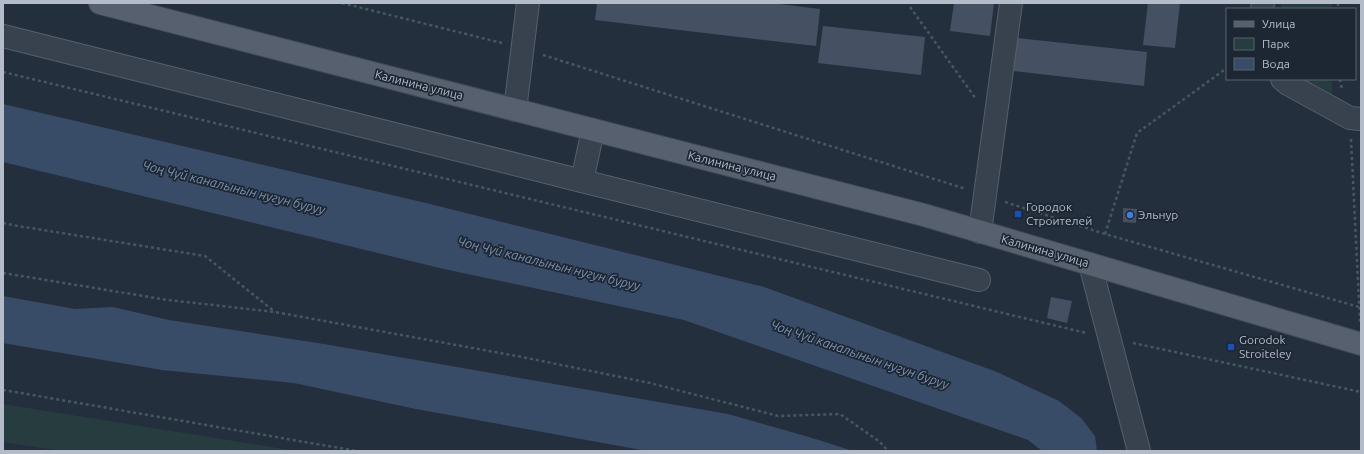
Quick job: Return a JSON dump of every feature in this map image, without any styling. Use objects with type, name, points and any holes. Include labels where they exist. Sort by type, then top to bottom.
[{"type":"main road","name":"Калинина улица","points":[[100,3],[924,215],[1361,344]]},
{"type":"lane","points":[[515,110],[528,3]]},
{"type":"lane","points":[[980,232],[977,189],[1011,3]]},
{"type":"lane","points":[[3,36],[979,280]]},
{"type":"lane","points":[[1283,80],[1288,84],[1356,119]]},
{"type":"lane","points":[[582,181],[592,130]]},
{"type":"lane","points":[[1090,264],[1139,451]]},
{"type":"path","points":[[342,3],[522,48],[967,190],[977,189],[1105,234],[1359,308]]},
{"type":"path","points":[[910,7],[979,103]]},
{"type":"path","points":[[1105,234],[1137,133],[1226,69]]},
{"type":"path","points":[[3,72],[1110,338],[1361,392]]},
{"type":"path","points":[[1340,80],[1341,86],[1356,119],[1359,308],[1361,328]]},
{"type":"path","points":[[3,223],[26,228],[205,256],[275,312]]},
{"type":"path","points":[[3,273],[168,300],[275,312],[522,357],[650,383],[778,416],[840,414],[880,442],[888,451]]},
{"type":"path","points":[[3,390],[357,451]]},
{"type":"green space","points":[[1281,3],[1332,3],[1332,8],[1281,8]]},
{"type":"green space","points":[[1303,80],[1332,80],[1332,102]]},
{"type":"green space","points":[[3,404],[296,451],[62,451],[3,442]]},
{"type":"water","name":"Чоң Чүй каналынын нугун буруу","points":[[3,104],[426,203],[764,287],[997,372],[1059,401],[1081,418],[1095,436],[1097,451],[1042,451],[1028,440],[684,320],[444,269],[3,162]]},
{"type":"water","points":[[3,296],[75,309],[113,307],[169,320],[324,344],[728,414],[853,451],[647,451],[416,409],[294,383],[162,370],[3,343]]},
{"type":"building","points":[[597,3],[771,3],[820,9],[816,46],[595,20]]},
{"type":"building","points":[[954,3],[994,3],[990,36],[950,31]]},
{"type":"building","points":[[1148,3],[1180,3],[1175,48],[1143,45]]},
{"type":"building","points":[[823,26],[925,37],[921,75],[818,63]]},
{"type":"building","points":[[1017,38],[1147,52],[1144,86],[1013,71]]},
{"type":"building","name":"Эльнур","points":[[1123,208],[1137,209],[1136,223],[1123,222]]},
{"type":"building","points":[[1051,297],[1072,301],[1067,323],[1047,318]]},
{"type":"place","name":"Городок Строителей","points":[[1018,214]]},
{"type":"place","name":"Эльнур","points":[[1130,215]]},
{"type":"place","name":"Gorodok Stroiteley","points":[[1231,347]]}]
